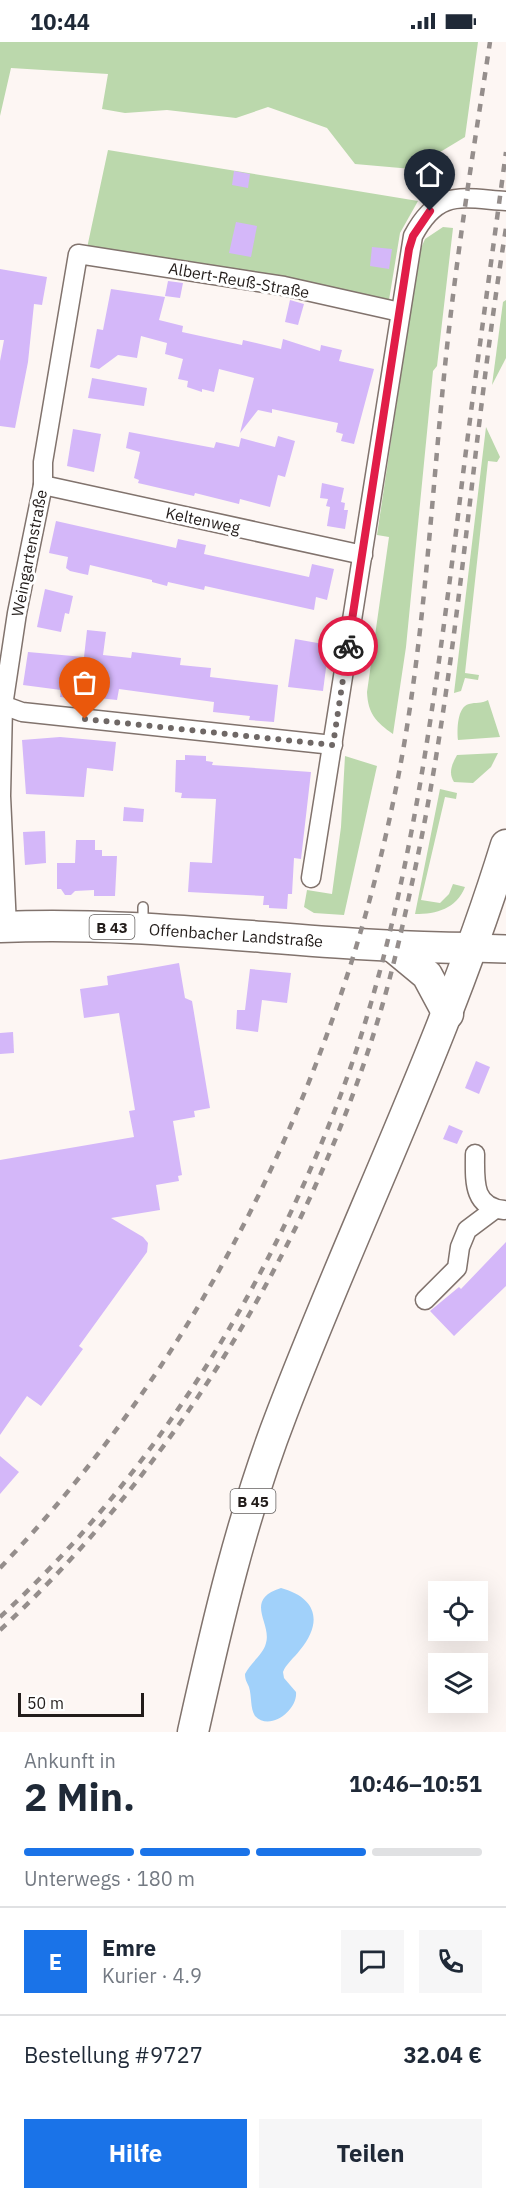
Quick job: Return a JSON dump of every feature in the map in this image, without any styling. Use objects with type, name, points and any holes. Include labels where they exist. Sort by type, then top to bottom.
[{"type":"main road","points":[[506,845],[473,948],[506,949]]},
{"type":"main road","name":"Offenbacher Landstraße","points":[[4,927],[143,918],[392,946],[473,948]]},
{"type":"main road","points":[[392,946],[427,975],[448,1014]]},
{"type":"main road","name":"B 45","points":[[193,1732],[230,1574],[281,1414],[448,1014],[473,948]]},
{"type":"street","points":[[311,878],[409,249],[421,221],[440,203],[458,197],[506,201]]},
{"type":"street","name":"Albert-Reuß-Straße","points":[[78,254],[284,286],[400,312]]},
{"type":"street","name":"Weingartenstraße","points":[[4,927],[1,705],[43,485],[43,462],[78,254]]},
{"type":"street","name":"Keltenweg","points":[[43,485],[363,555]]},
{"type":"street","points":[[1,705],[22,712],[147,732],[333,745]]},
{"type":"street","points":[[475,1154],[477,1191],[483,1203],[500,1210]]},
{"type":"street","points":[[425,1300],[457,1268],[460,1247],[467,1230],[500,1210]]},
{"type":"green space","points":[[0,42],[478,42],[465,137],[412,169],[355,164],[327,128],[268,107],[236,118],[167,110],[125,113],[102,109],[108,74],[11,68],[0,116]]},
{"type":"green space","points":[[108,150],[418,201],[400,233],[389,300],[239,270],[87,248]]},
{"type":"green space","points":[[443,227],[453,228],[437,366],[433,371],[406,647],[393,734],[374,717],[369,706],[367,692],[389,537],[377,535],[419,253],[425,239]]},
{"type":"green space","points":[[506,300],[506,358],[492,385],[503,302]]},
{"type":"green space","points":[[486,427],[500,457],[497,462],[488,461],[465,673],[479,675],[478,680],[465,678],[461,691],[454,693]]},
{"type":"green space","points":[[488,700],[500,737],[458,740],[462,709],[469,704]]},
{"type":"green space","points":[[498,753],[491,767],[473,783],[454,782],[452,779],[452,765],[457,755]]},
{"type":"green space","points":[[345,756],[377,766],[344,915],[314,913],[304,907],[307,890],[332,894],[341,827]]},
{"type":"green space","points":[[440,789],[457,793],[456,799],[445,797],[421,900],[440,903],[449,894],[453,884],[465,887],[456,900],[445,909],[415,914]]},
{"type":"water","points":[[281,1588],[293,1592],[309,1605],[314,1621],[307,1640],[283,1672],[284,1678],[296,1692],[293,1706],[282,1717],[268,1722],[261,1720],[253,1713],[245,1674],[266,1643],[267,1635],[261,1605],[263,1599]]},
{"type":"building","points":[[234,171],[250,174],[248,188],[232,185]]},
{"type":"building","points":[[236,222],[257,226],[251,257],[229,253]]},
{"type":"building","points":[[372,247],[392,249],[389,269],[370,266]]},
{"type":"building","points":[[0,269],[47,277],[42,305],[34,304],[28,362],[15,428],[0,426],[0,361],[4,340],[0,340]]},
{"type":"building","points":[[168,281],[183,283],[180,298],[165,296]]},
{"type":"building","points":[[111,289],[165,297],[159,320],[183,326],[182,332],[242,345],[243,340],[281,349],[283,339],[320,351],[321,345],[342,350],[339,361],[374,369],[354,444],[341,441],[343,434],[336,432],[338,423],[272,409],[272,413],[258,410],[240,433],[254,378],[219,369],[214,392],[202,389],[202,392],[187,387],[188,381],[178,379],[183,359],[165,354],[167,343],[141,336],[137,358],[118,355],[99,369],[90,367],[97,329],[103,330]]},
{"type":"building","points":[[290,300],[304,304],[298,325],[285,322]]},
{"type":"building","points":[[92,378],[147,388],[144,406],[88,398]]},
{"type":"building","points":[[73,429],[101,434],[94,472],[67,466]]},
{"type":"building","points":[[129,432],[214,448],[216,442],[239,447],[241,438],[275,447],[278,436],[295,441],[285,477],[278,475],[270,507],[240,499],[239,504],[195,493],[194,496],[138,483],[139,480],[134,478],[140,452],[126,448]]},
{"type":"building","points":[[322,483],[344,488],[341,502],[345,503],[344,510],[348,510],[345,529],[327,526],[330,507],[326,506],[328,499],[320,498]]},
{"type":"building","points":[[56,521],[176,548],[178,539],[206,545],[204,554],[309,577],[312,564],[334,569],[327,600],[316,597],[314,610],[205,586],[204,590],[168,582],[167,586],[152,582],[152,580],[90,565],[88,575],[70,571],[66,568],[68,557],[49,553]]},
{"type":"building","points":[[45,589],[73,596],[69,614],[65,613],[61,632],[37,627]]},
{"type":"building","points":[[87,630],[106,632],[103,655],[131,658],[132,652],[181,658],[180,665],[211,668],[210,677],[278,685],[274,722],[249,720],[250,716],[213,712],[214,702],[119,689],[117,700],[80,696],[79,699],[60,697],[61,690],[23,685],[28,652],[84,657]]},
{"type":"building","points":[[295,639],[329,645],[323,691],[288,687]]},
{"type":"building","points":[[60,737],[116,742],[113,771],[87,768],[84,797],[26,794],[22,740]]},
{"type":"building","points":[[185,755],[206,756],[206,761],[213,762],[212,765],[311,772],[301,859],[294,858],[292,894],[288,894],[287,909],[269,908],[269,905],[263,905],[264,896],[188,892],[190,862],[212,863],[216,799],[181,798],[182,793],[175,792],[176,760],[185,760]]},
{"type":"building","points":[[124,807],[144,809],[143,822],[123,821]]},
{"type":"building","points":[[45,831],[46,863],[25,865],[23,832]]},
{"type":"building","points":[[76,840],[95,840],[95,850],[102,850],[102,856],[117,856],[115,896],[94,896],[94,890],[75,891],[71,895],[65,895],[61,889],[57,889],[57,863],[75,863]]},
{"type":"building","points":[[179,963],[185,998],[192,1001],[210,1108],[194,1111],[195,1117],[173,1121],[182,1175],[178,1176],[179,1181],[156,1185],[160,1210],[111,1218],[143,1237],[148,1243],[147,1252],[79,1346],[83,1349],[41,1406],[27,1396],[0,1435],[0,1160],[134,1137],[129,1111],[135,1110],[119,1013],[84,1018],[80,989],[108,985],[107,976]]},
{"type":"building","points":[[250,969],[291,973],[287,1003],[262,1000],[258,1032],[236,1029],[237,1010],[245,1010]]},
{"type":"building","points":[[13,1032],[14,1053],[0,1054],[0,1033]]},
{"type":"building","points":[[476,1061],[490,1067],[479,1094],[465,1088]]},
{"type":"building","points":[[449,1125],[463,1131],[457,1144],[443,1139]]},
{"type":"building","points":[[506,1242],[506,1286],[454,1336],[430,1311],[459,1287],[461,1289]]},
{"type":"building","points":[[0,1456],[19,1472],[0,1494]]},
{"type":"railway","points":[[0,1568],[73,1485],[139,1397],[199,1305],[252,1209],[298,1109],[337,1006],[369,900],[405,741],[419,638],[453,292],[490,42]]},
{"type":"railway","points":[[0,1617],[56,1562],[109,1502],[158,1438],[203,1372],[244,1303],[282,1231],[315,1159],[344,1086],[385,951],[415,812],[437,672],[506,152]]},
{"type":"railway","points":[[0,1630],[63,1568],[122,1500],[177,1427],[228,1351],[273,1271],[314,1190],[348,1107],[377,1023],[392,968],[430,794],[454,633],[483,390],[506,228]]},
{"type":"way so far","points":[[85,719],[333,745],[348,646]]},
{"type":"route","points":[[348,646],[409,249],[421,221],[430,211]]}]
